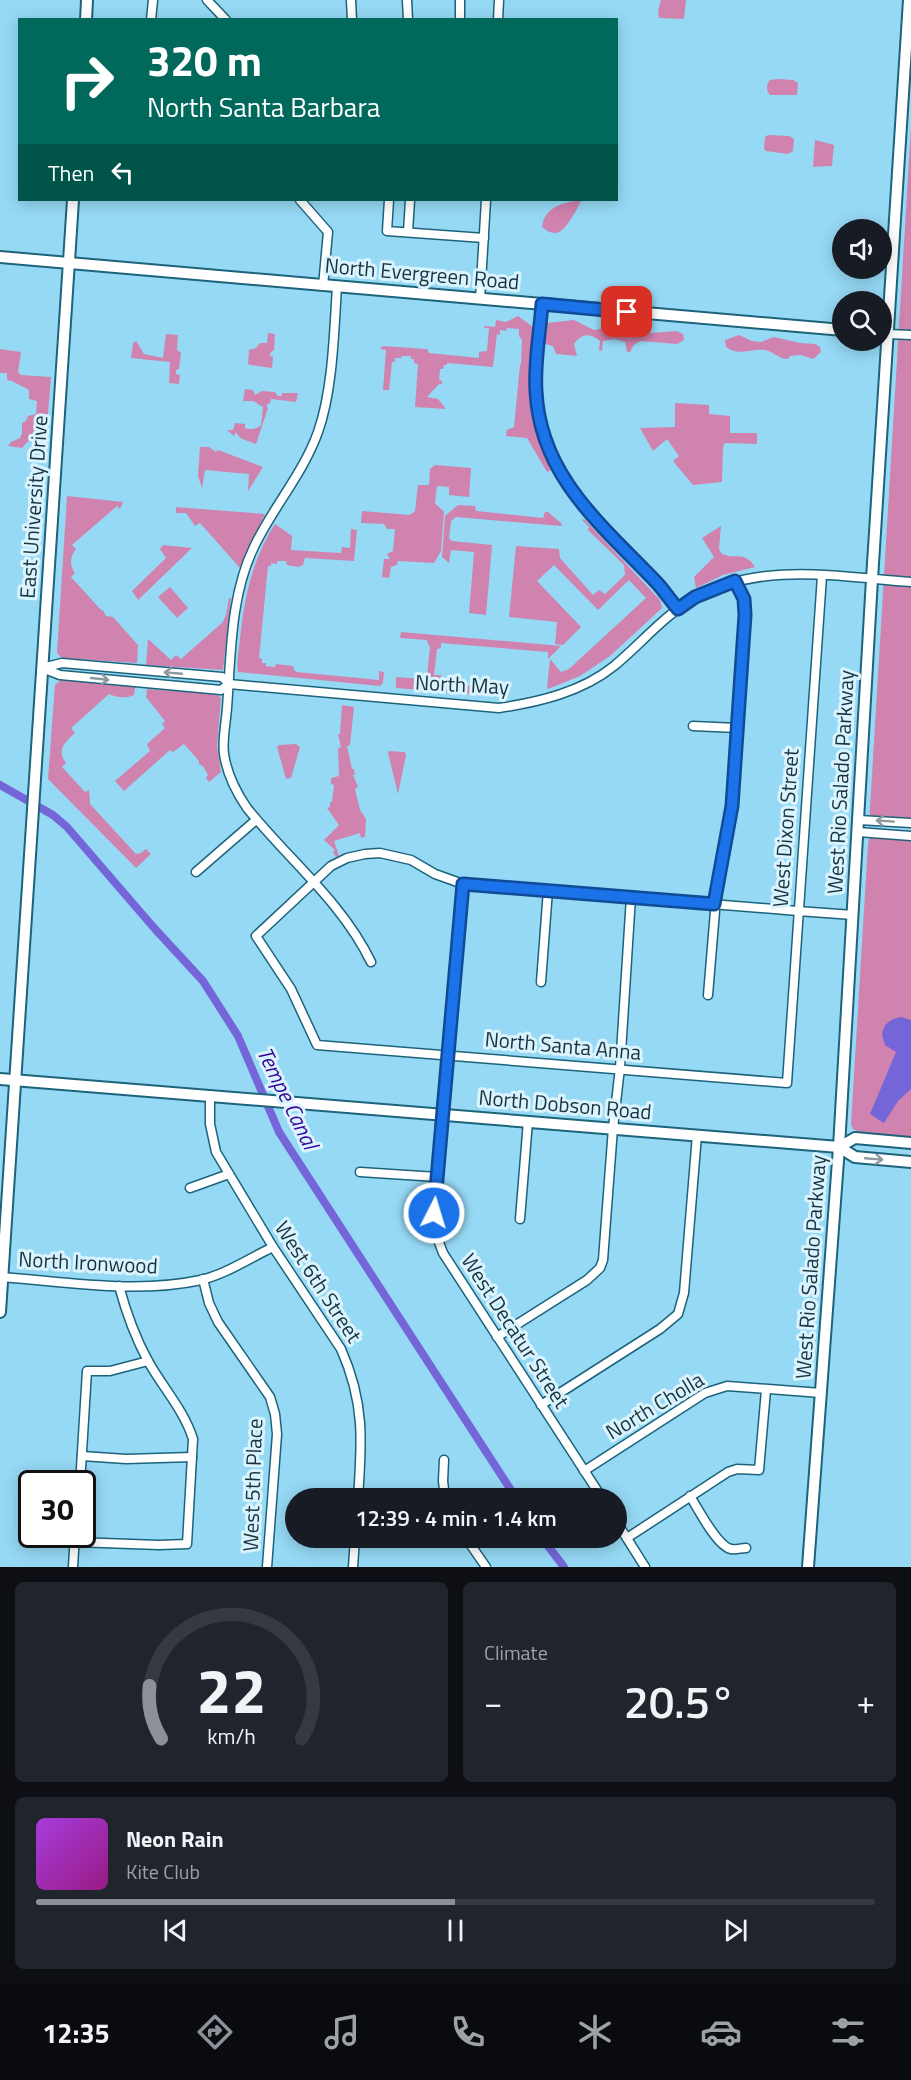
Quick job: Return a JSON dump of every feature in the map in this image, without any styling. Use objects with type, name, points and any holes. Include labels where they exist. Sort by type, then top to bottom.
[{"type":"main road","points":[[86,18],[87,0]]},
{"type":"main road","name":"West Rio Salado Parkway","points":[[888,291],[909,0]]},
{"type":"main road","name":"East University Drive","points":[[0,1312],[3,1232],[35,792],[73,201]]},
{"type":"main road","name":"North Evergreen Road","points":[[0,256],[832,329]]},
{"type":"main road","name":"West Rio Salado Parkway","points":[[808,1567],[839,1147],[884,351]]},
{"type":"main road","name":"North Dobson Road","points":[[0,1079],[839,1147],[855,1157],[911,1162]]},
{"type":"main road","name":"North Dobson Road","points":[[839,1147],[855,1138],[911,1143]]},
{"type":"street","points":[[151,18],[153,0]]},
{"type":"street","points":[[207,0],[224,18]]},
{"type":"street","points":[[351,0],[352,18]]},
{"type":"street","points":[[407,0],[408,18]]},
{"type":"street","points":[[460,0],[460,18]]},
{"type":"street","points":[[498,18],[499,0]]},
{"type":"street","points":[[301,201],[328,232],[323,286]]},
{"type":"street","points":[[389,201],[387,231],[484,238]]},
{"type":"street","points":[[408,232],[410,201]]},
{"type":"street","points":[[480,299],[486,201]]},
{"type":"street","points":[[337,287],[328,383],[322,417],[303,466],[253,548],[235,613],[224,753],[230,776],[239,796],[256,820],[351,927],[371,962]]},
{"type":"street","points":[[542,304],[536,364],[536,393],[546,445],[565,480],[587,511],[660,586],[678,609]]},
{"type":"street","points":[[892,334],[911,335]]},
{"type":"street","name":"North May","points":[[42,668],[62,663],[222,677],[229,684],[487,707],[520,705],[544,700],[591,681],[612,667],[695,597],[735,581],[783,574],[911,582]]},
{"type":"street","name":"West Dixon Street","points":[[787,1083],[822,576]]},
{"type":"street","points":[[708,995],[714,904],[732,806],[738,728],[745,615],[744,599],[735,581]]},
{"type":"street","name":"North May","points":[[42,668],[60,675],[221,690],[229,684]]},
{"type":"street","points":[[693,726],[738,728]]},
{"type":"street","points":[[196,872],[256,820]]},
{"type":"street","points":[[859,820],[911,823]]},
{"type":"street","points":[[858,832],[911,836]]},
{"type":"street","points":[[315,884],[331,866],[347,858],[380,853],[411,860],[435,874],[463,884],[852,915]]},
{"type":"street","name":"North Santa Anna","points":[[315,884],[256,936],[291,989],[317,1045],[787,1083]]},
{"type":"street","name":"West Decatur Street","points":[[463,884],[437,1177],[434,1221],[438,1244],[595,1488]]},
{"type":"street","points":[[541,982],[548,890]]},
{"type":"street","points":[[497,1337],[587,1280],[600,1268],[604,1250],[620,1068],[630,897]]},
{"type":"street","name":"West 6th Street","points":[[210,1095],[209,1115],[216,1152],[273,1247],[341,1349],[352,1374],[357,1391],[362,1430],[359,1488]]},
{"type":"street","points":[[520,1219],[528,1121]]},
{"type":"street","points":[[541,1405],[666,1326],[678,1314],[684,1293],[697,1135]]},
{"type":"street","points":[[360,1172],[437,1177]]},
{"type":"street","points":[[190,1188],[229,1174]]},
{"type":"street","name":"North Ironwood","points":[[2,1277],[119,1286],[157,1286],[203,1279],[273,1247]]},
{"type":"street","name":"West 5th Place","points":[[203,1279],[209,1303],[218,1322],[270,1397],[275,1414],[277,1434],[267,1567]]},
{"type":"street","points":[[96,1540],[159,1545],[187,1544],[193,1439],[188,1424],[148,1360],[127,1313],[119,1286]]},
{"type":"street","points":[[81,1470],[87,1371],[110,1371],[148,1360]]},
{"type":"street","name":"North Cholla","points":[[584,1472],[705,1393],[727,1386],[821,1393]]},
{"type":"street","points":[[645,1567],[627,1538],[728,1472],[736,1469],[759,1470],[766,1390]]},
{"type":"street","points":[[82,1456],[192,1457]]},
{"type":"street","points":[[444,1460],[444,1488]]},
{"type":"street","points":[[690,1496],[718,1539],[726,1547],[733,1550],[746,1548]]},
{"type":"street","points":[[73,1567],[74,1548]]},
{"type":"street","points":[[353,1567],[354,1548]]},
{"type":"street","points":[[472,1548],[484,1566]]},
{"type":"shaded area","points":[[661,0],[686,0],[684,19],[659,18],[658,10]]},
{"type":"shaded area","points":[[770,80],[793,80],[798,83],[797,95],[770,95],[767,90],[768,83]]},
{"type":"shaded area","points":[[911,127],[911,828],[869,825]]},
{"type":"shaded area","points":[[768,135],[789,136],[794,139],[793,151],[788,154],[766,151],[764,149],[765,137]]},
{"type":"shaded area","points":[[815,140],[834,145],[832,166],[813,167]]},
{"type":"shaded area","points":[[581,201],[563,229],[555,233],[542,227],[551,210],[568,202]]},
{"type":"shaded area","points":[[518,316],[533,327],[530,365],[531,400],[537,434],[551,470],[547,472],[527,438],[506,436],[507,430],[514,427],[521,364],[522,340],[519,336],[519,329],[507,328],[506,331],[500,330],[500,335],[497,334],[493,367],[447,363],[443,369],[440,369],[439,380],[442,384],[439,384],[427,397],[438,399],[446,409],[415,407],[418,364],[414,363],[411,356],[395,358],[395,362],[392,362],[389,390],[383,390],[386,350],[380,349],[383,346],[427,349],[429,353],[479,358],[479,352],[487,351],[489,328],[484,328],[485,326],[495,327],[496,320],[506,322]]},
{"type":"shaded area","points":[[574,320],[594,330],[618,325],[650,333],[677,331],[683,334],[684,340],[677,344],[640,341],[630,352],[627,352],[625,342],[614,339],[603,341],[602,351],[599,350],[600,341],[593,336],[586,335],[574,344],[577,356],[556,354],[553,346],[545,344],[547,323]]},
{"type":"shaded area","points":[[268,333],[275,334],[274,350],[270,356],[273,357],[272,368],[248,364],[249,350],[256,348],[260,343],[267,343]]},
{"type":"shaded area","points":[[166,334],[178,335],[177,350],[181,353],[176,374],[180,375],[179,384],[169,383],[170,362],[131,358],[133,343],[136,341],[144,354],[163,358]]},
{"type":"shaded area","points":[[739,335],[752,341],[761,342],[774,337],[815,344],[820,347],[821,352],[813,359],[801,355],[790,356],[788,359],[765,350],[740,352],[726,347],[725,340]]},
{"type":"shaded area","points":[[0,349],[21,352],[18,372],[21,375],[51,377],[46,437],[27,442],[22,448],[8,446],[20,438],[22,423],[28,416],[36,414],[37,401],[29,399],[29,390],[7,380],[7,373],[0,373]]},
{"type":"shaded area","points":[[245,389],[253,390],[255,395],[262,391],[275,392],[278,396],[282,396],[282,393],[298,393],[296,402],[271,399],[266,405],[268,408],[256,444],[240,438],[236,432],[234,436],[227,430],[233,430],[235,423],[245,424],[245,428],[249,429],[261,425],[263,407],[253,401],[243,401]]},
{"type":"shaded area","points":[[675,403],[709,405],[709,414],[730,416],[730,433],[757,433],[757,444],[725,443],[722,482],[693,485],[673,461],[679,456],[667,439],[653,451],[640,428],[675,427]]},
{"type":"shaded area","points":[[200,447],[209,447],[216,452],[218,450],[263,467],[248,491],[249,474],[205,470],[202,488],[198,476]]},
{"type":"shaded area","points":[[435,465],[471,468],[469,497],[449,495],[449,487],[437,486],[435,503],[444,512],[441,551],[434,563],[398,561],[397,565],[391,567],[389,578],[382,577],[384,559],[390,559],[387,554],[393,551],[395,529],[387,529],[384,524],[361,523],[362,511],[410,515],[415,511],[418,485],[429,485],[430,469]]},
{"type":"shaded area","points":[[67,496],[123,502],[120,509],[117,506],[72,545],[76,549],[71,561],[75,573],[71,577],[106,616],[113,617],[138,645],[137,663],[62,658],[57,653]]},
{"type":"shaded area","points":[[458,505],[475,506],[476,511],[543,518],[545,512],[548,512],[562,524],[561,526],[456,517],[451,521],[449,538],[452,541],[492,545],[486,615],[469,613],[474,552],[451,550],[449,563],[442,557],[445,516]]},
{"type":"shaded area","points":[[176,507],[265,514],[240,568],[200,523],[195,526],[186,513],[176,513]]},
{"type":"shaded area","points":[[584,519],[660,600],[662,608],[610,656],[580,676],[548,689],[550,659],[561,672],[569,669],[646,598],[629,580],[598,610],[554,565],[537,581],[581,627],[563,645],[555,644],[557,622],[509,617],[516,546],[559,549],[560,558],[593,595],[599,590],[605,594],[625,575],[624,565],[588,530],[589,527],[582,520]]},
{"type":"shaded area","points":[[275,524],[292,536],[291,550],[341,553],[342,547],[350,548],[351,529],[357,530],[354,561],[305,558],[303,565],[298,567],[287,565],[286,561],[277,561],[277,564],[271,563],[271,566],[268,566],[259,658],[262,659],[262,663],[275,667],[276,664],[293,666],[297,672],[379,680],[379,671],[384,672],[383,683],[380,686],[238,672],[237,660],[250,580],[260,551]]},
{"type":"shaded area","points":[[721,526],[719,549],[722,554],[743,557],[755,567],[723,575],[696,588],[694,577],[714,557],[702,538]]},
{"type":"shaded area","points":[[163,545],[192,548],[138,600],[132,591],[166,558],[160,549]]},
{"type":"shaded area","points":[[170,587],[188,608],[177,618],[158,597]]},
{"type":"shaded area","points":[[229,598],[231,598],[223,670],[146,665],[148,639],[171,660],[176,655],[181,659],[223,622]]},
{"type":"shaded area","points":[[401,632],[561,646],[548,659],[548,652],[441,643],[441,648],[437,649],[434,675],[441,675],[440,683],[471,686],[470,694],[396,688],[396,677],[422,679],[427,677],[430,646],[427,640],[400,638]]},
{"type":"shaded area","points":[[61,680],[135,687],[134,695],[131,696],[121,697],[109,694],[71,728],[75,733],[63,746],[62,754],[66,763],[62,767],[85,792],[89,790],[90,804],[136,854],[146,849],[151,854],[136,868],[48,779],[55,685]]},
{"type":"shaded area","points":[[147,689],[217,694],[221,698],[217,746],[221,772],[209,782],[203,766],[184,744],[173,752],[170,750],[124,791],[115,781],[150,751],[147,744],[165,728],[162,724],[165,721],[146,697]]},
{"type":"shaded area","points":[[342,705],[354,707],[350,745],[347,746],[358,787],[355,789],[360,810],[366,819],[365,837],[361,838],[360,833],[334,841],[339,856],[336,857],[333,852],[335,850],[324,840],[339,825],[327,808],[332,802],[334,785],[331,784],[331,778],[339,776],[338,748],[341,747],[338,734],[340,734]]},
{"type":"shaded area","points":[[296,744],[300,747],[291,778],[286,779],[277,747]]},
{"type":"shaded area","points":[[389,751],[405,752],[406,755],[398,794],[388,753]]},
{"type":"shaded area","points":[[874,836],[911,838],[911,1137],[859,1132],[853,1129],[851,1124],[868,844],[869,839]]},
{"type":"shaded area","points":[[901,1017],[911,1020],[911,1089],[898,1101],[884,1123],[870,1114],[896,1052],[885,1045],[882,1035],[888,1023]]},
{"type":"waterway","name":"Tempe Canal","points":[[0,785],[53,815],[67,827],[203,981],[238,1036],[279,1132],[510,1488]]},
{"type":"waterway","name":"Tempe Canal","points":[[550,1548],[564,1567]]},
{"type":"route","points":[[434,1213],[463,884],[714,904],[732,806],[745,615],[744,599],[735,581],[695,597],[678,609],[660,586],[587,511],[565,480],[546,445],[536,393],[536,364],[542,304],[627,312]]}]
